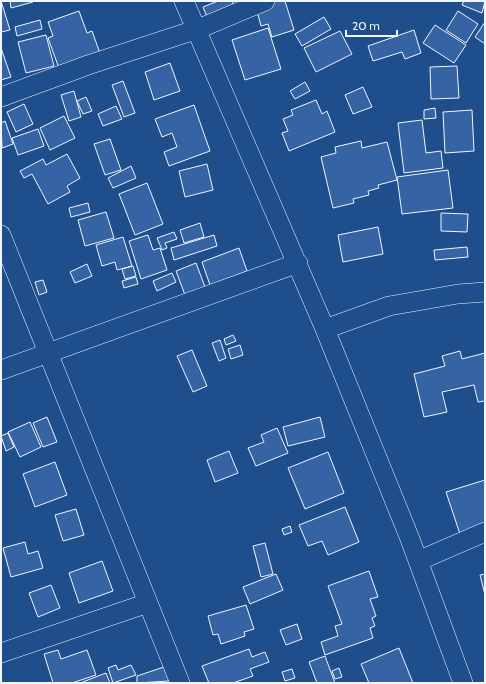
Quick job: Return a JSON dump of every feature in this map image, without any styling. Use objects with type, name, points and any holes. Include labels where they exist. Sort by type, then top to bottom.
[{"type":"street","points":[[184,1],[198,29],[298,263],[418,561],[463,683]]},
{"type":"street","points":[[1,97],[88,65],[198,29],[265,1]]},
{"type":"street","points":[[1,235],[180,683]]},
{"type":"street","points":[[1,370],[298,263]]},
{"type":"street","points":[[325,329],[389,306],[458,294],[485,292]]},
{"type":"street","points":[[418,561],[485,532]]},
{"type":"street","points":[[1,653],[148,603]]},
{"type":"building","points":[[1,1],[10,30],[1,32]]},
{"type":"building","points":[[10,1],[32,1],[33,2],[11,8]]},
{"type":"building","points":[[218,1],[232,1],[237,12],[210,24],[203,7]]},
{"type":"building","points":[[275,1],[285,1],[294,30],[272,37],[268,24],[261,26],[256,7]]},
{"type":"building","points":[[464,1],[485,1],[482,13],[462,5]]},
{"type":"building","points":[[79,11],[87,33],[92,31],[101,56],[60,71],[48,38],[53,36],[48,22]]},
{"type":"building","points":[[458,11],[478,24],[466,43],[446,30]]},
{"type":"building","points":[[324,17],[331,29],[302,46],[295,34]]},
{"type":"building","points":[[40,20],[42,29],[17,36],[15,27]]},
{"type":"building","points":[[485,22],[485,44],[475,37]]},
{"type":"building","points":[[435,25],[466,45],[454,63],[423,43]]},
{"type":"building","points":[[268,28],[281,69],[245,80],[232,40]]},
{"type":"building","points":[[414,30],[421,53],[405,59],[402,52],[373,61],[368,46]]},
{"type":"building","points":[[340,31],[352,54],[316,72],[304,48]]},
{"type":"building","points":[[46,35],[54,66],[26,73],[18,42]]},
{"type":"building","points":[[1,48],[11,77],[1,80]]},
{"type":"building","points":[[170,63],[180,91],[154,100],[145,72]]},
{"type":"building","points":[[457,66],[459,98],[431,99],[430,67]]},
{"type":"building","points":[[123,81],[135,113],[124,117],[112,85]]},
{"type":"building","points":[[305,82],[310,91],[295,99],[290,91]]},
{"type":"building","points":[[363,87],[372,107],[353,114],[345,95]]},
{"type":"building","points":[[74,91],[81,117],[69,121],[61,95]]},
{"type":"building","points":[[86,97],[92,111],[83,114],[77,101]]},
{"type":"building","points":[[316,100],[322,114],[327,111],[335,132],[289,151],[282,133],[288,131],[283,119],[293,115],[291,110]]},
{"type":"building","points":[[24,104],[33,124],[16,132],[7,112]]},
{"type":"building","points":[[194,105],[210,151],[169,166],[164,152],[177,147],[172,133],[162,137],[155,119]]},
{"type":"building","points":[[116,106],[122,119],[103,126],[98,114]]},
{"type":"building","points":[[435,108],[436,118],[424,119],[424,110]]},
{"type":"building","points":[[472,110],[474,151],[445,153],[443,112]]},
{"type":"building","points":[[64,116],[75,138],[50,150],[40,128]]},
{"type":"building","points":[[422,120],[426,153],[441,151],[443,168],[404,173],[398,123]]},
{"type":"building","points":[[5,121],[13,144],[2,148],[1,123]]},
{"type":"building","points":[[38,129],[44,146],[18,155],[12,138]]},
{"type":"building","points":[[110,139],[121,170],[105,175],[94,144]]},
{"type":"building","points":[[361,141],[362,148],[387,142],[397,180],[378,185],[379,188],[368,191],[369,195],[353,199],[354,203],[333,208],[321,157],[336,153],[335,147]]},
{"type":"building","points":[[67,154],[80,178],[67,186],[70,192],[48,204],[32,174],[24,178],[20,171],[43,159],[46,165]]},
{"type":"building","points":[[207,164],[213,190],[185,197],[179,171]]},
{"type":"building","points":[[131,166],[136,178],[113,188],[108,178]]},
{"type":"building","points":[[448,170],[453,208],[402,214],[397,177]]},
{"type":"building","points":[[147,183],[163,224],[135,235],[119,194]]},
{"type":"building","points":[[88,203],[90,212],[71,217],[69,208]]},
{"type":"building","points":[[106,212],[114,238],[85,246],[78,220]]},
{"type":"building","points":[[441,213],[468,214],[467,232],[441,231]]},
{"type":"building","points":[[200,223],[204,237],[184,243],[180,230]]},
{"type":"building","points":[[378,227],[383,254],[343,262],[338,235]]},
{"type":"building","points":[[174,232],[177,239],[165,243],[167,248],[162,250],[157,238]]},
{"type":"building","points":[[148,235],[153,250],[160,248],[167,270],[141,279],[129,241]]},
{"type":"building","points":[[214,235],[217,246],[174,260],[171,248]]},
{"type":"building","points":[[123,237],[132,266],[117,270],[115,262],[102,266],[96,245]]},
{"type":"building","points":[[467,247],[468,257],[435,260],[434,250]]},
{"type":"building","points":[[239,248],[247,271],[210,285],[202,262]]},
{"type":"building","points":[[196,263],[205,287],[185,295],[176,271]]},
{"type":"building","points":[[87,264],[92,276],[75,283],[70,272]]},
{"type":"building","points":[[133,266],[136,276],[125,279],[122,269]]},
{"type":"building","points":[[172,273],[176,282],[157,291],[153,281]]},
{"type":"building","points":[[136,277],[138,284],[124,288],[122,281]]},
{"type":"building","points":[[43,280],[47,292],[39,295],[35,282]]},
{"type":"building","points":[[233,335],[236,341],[226,345],[224,339]]},
{"type":"building","points":[[220,340],[226,358],[219,361],[212,343]]},
{"type":"building","points":[[240,345],[243,355],[231,359],[228,349]]},
{"type":"building","points":[[192,350],[207,386],[193,392],[177,356]]},
{"type":"building","points":[[460,351],[462,359],[485,353],[485,401],[478,402],[474,385],[442,392],[447,412],[424,417],[414,374],[445,366],[442,356]]},
{"type":"building","points":[[47,417],[57,442],[43,447],[33,423]]},
{"type":"building","points":[[320,417],[325,437],[288,446],[283,427]]},
{"type":"building","points":[[30,422],[41,447],[20,457],[8,432]]},
{"type":"building","points":[[277,428],[288,453],[256,466],[248,448],[264,442],[261,435]]},
{"type":"building","points":[[8,433],[14,447],[6,451],[1,436]]},
{"type":"building","points":[[229,451],[238,473],[215,482],[207,460]]},
{"type":"building","points":[[328,452],[344,493],[305,509],[288,468]]},
{"type":"building","points":[[55,462],[67,495],[35,507],[23,474]]},
{"type":"building","points":[[485,480],[485,526],[460,534],[446,492]]},
{"type":"building","points":[[345,507],[359,542],[328,555],[322,541],[308,546],[299,525]]},
{"type":"building","points":[[76,509],[84,535],[63,541],[55,515]]},
{"type":"building","points":[[290,526],[292,532],[284,535],[282,529]]},
{"type":"building","points":[[25,542],[28,554],[38,551],[43,568],[11,577],[3,548]]},
{"type":"building","points":[[265,543],[273,574],[261,577],[253,546]]},
{"type":"building","points":[[102,561],[113,591],[79,603],[69,573]]},
{"type":"building","points":[[369,571],[378,597],[370,599],[376,616],[372,618],[375,626],[370,628],[373,638],[325,655],[321,642],[338,636],[335,626],[342,624],[328,586]]},
{"type":"building","points":[[276,574],[283,590],[250,604],[243,587]]},
{"type":"building","points":[[485,574],[485,595],[480,575]]},
{"type":"building","points":[[51,585],[60,608],[38,617],[29,593]]},
{"type":"building","points":[[246,605],[254,629],[244,632],[245,636],[221,644],[218,634],[213,635],[208,616]]},
{"type":"building","points":[[297,624],[302,639],[286,645],[280,630]]},
{"type":"building","points":[[399,648],[413,683],[369,683],[361,664]]},
{"type":"building","points":[[249,649],[252,657],[265,652],[269,662],[250,669],[253,676],[233,683],[209,683],[202,666]]},
{"type":"building","points":[[58,650],[61,659],[87,650],[96,675],[72,683],[53,683],[44,654]]},
{"type":"building","points":[[325,656],[335,683],[317,683],[309,662]]},
{"type":"building","points":[[116,665],[118,670],[131,665],[136,675],[113,683],[108,668]]},
{"type":"building","points":[[164,667],[169,681],[137,683],[137,676]]},
{"type":"building","points":[[339,668],[342,677],[335,679],[332,671]]},
{"type":"building","points":[[292,669],[295,678],[285,681],[282,672]]},
{"type":"building","points":[[106,673],[110,683],[80,683]]}]
